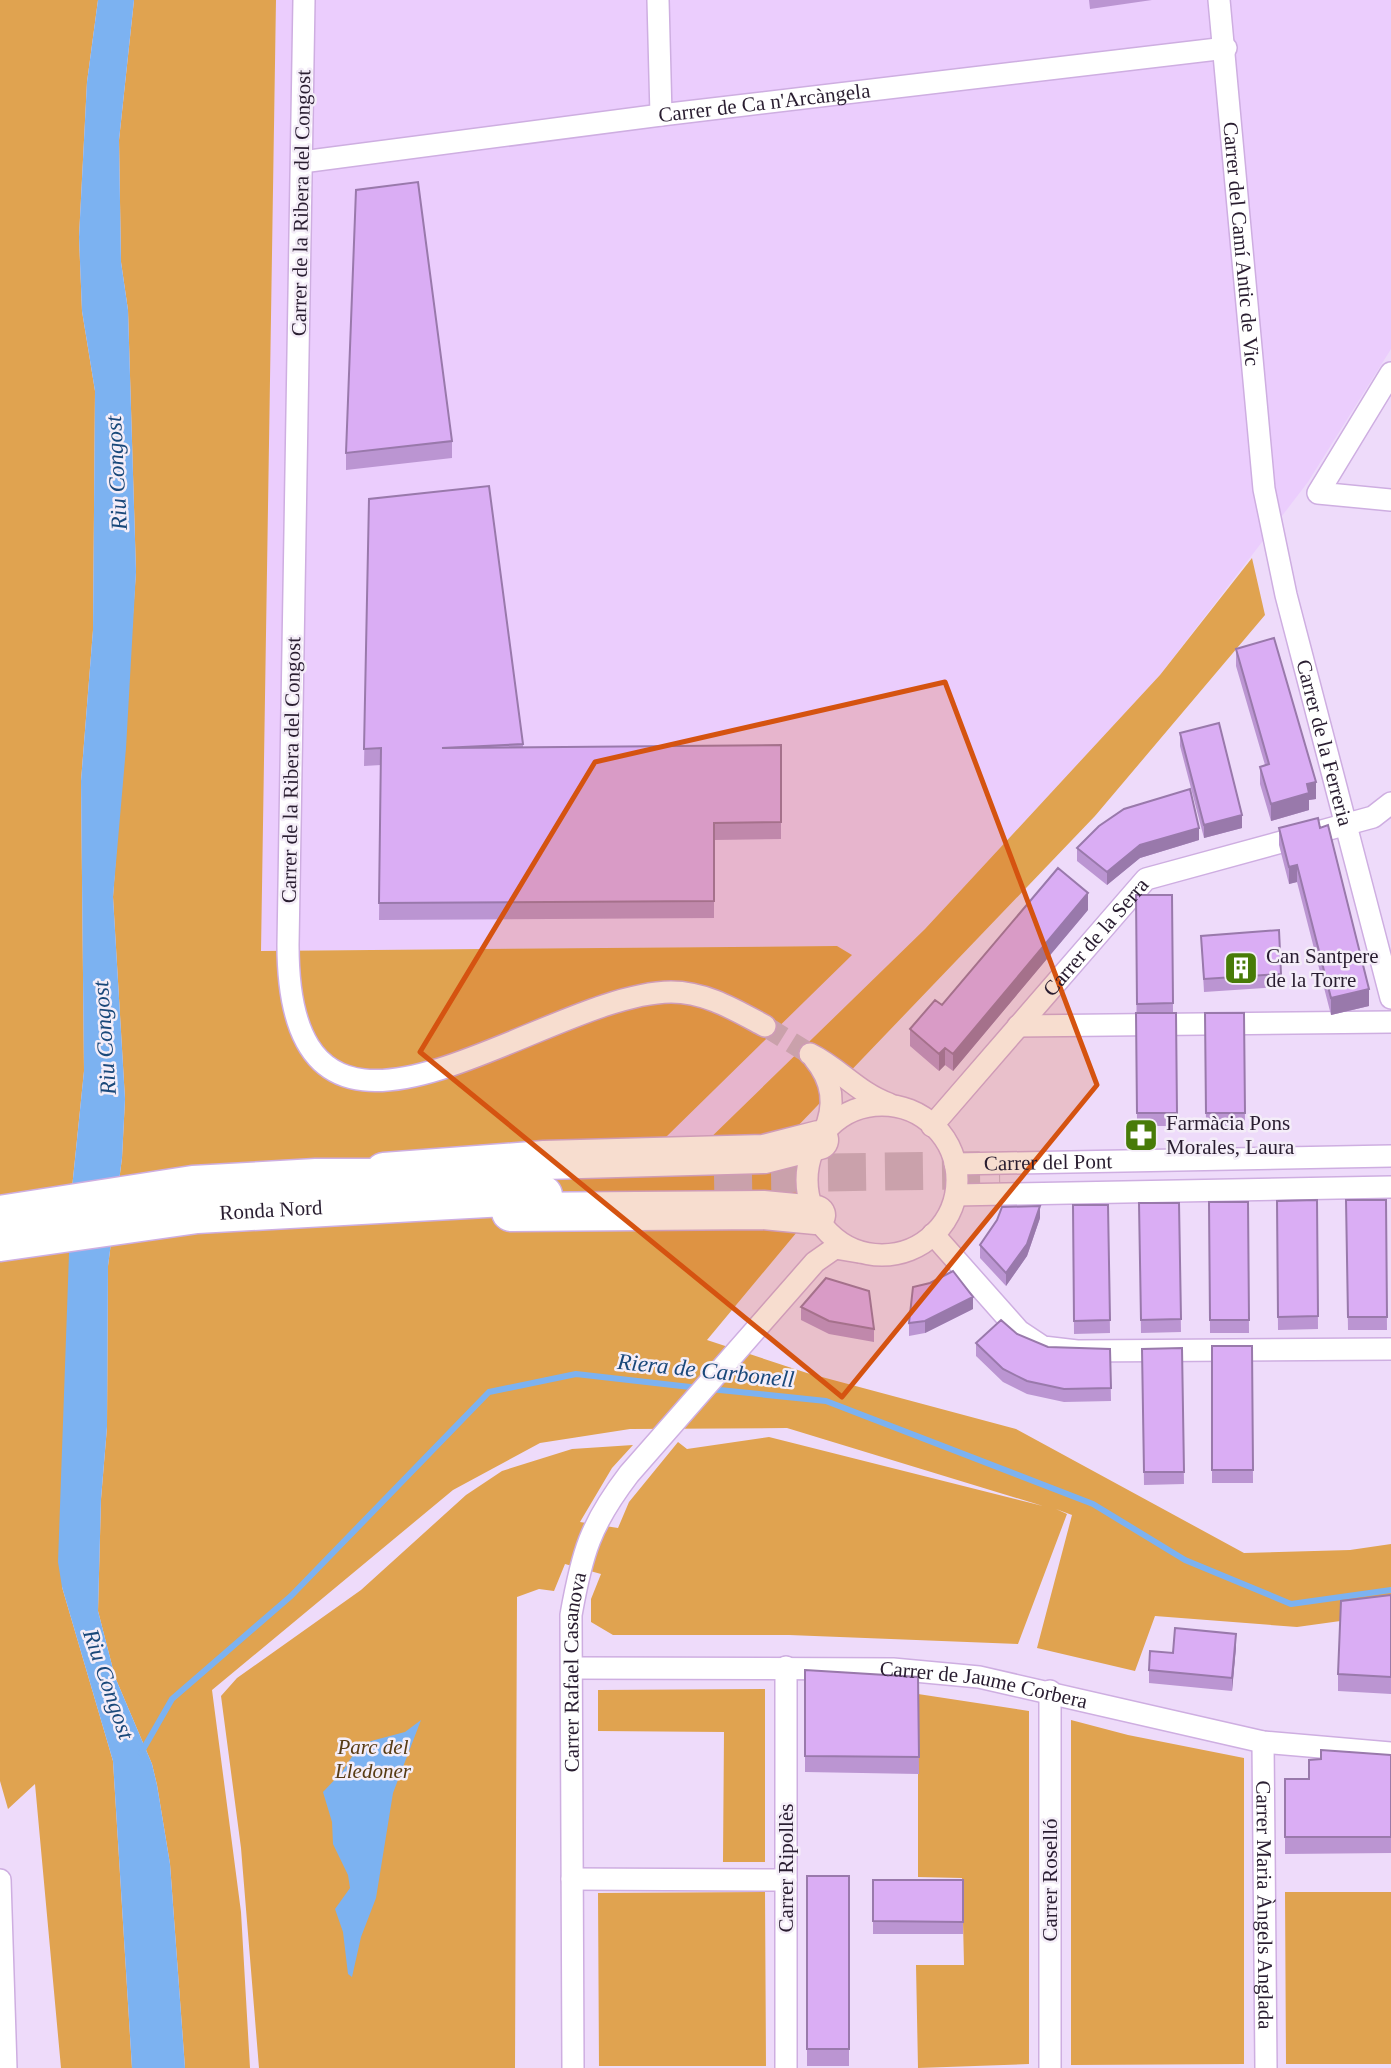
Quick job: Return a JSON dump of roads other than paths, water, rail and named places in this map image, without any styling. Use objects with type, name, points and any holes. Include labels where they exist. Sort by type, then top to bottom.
[{"type":"highway","points":[[314,1193],[544,1160],[764,1154],[822,1136]]},
{"type":"highway","name":"Ronda Nord","points":[[0,1215],[193,1185],[314,1193],[542,1186]]},
{"type":"highway","points":[[314,1193],[528,1212],[763,1210],[817,1218]]},
{"type":"highway","name":"Ronda Nord","points":[[0,1242],[197,1214],[314,1193]]},
{"type":"street","name":"Carrer de la Ribera del Congost","points":[[304,0],[288,945],[288,981],[298,1028],[318,1057],[331,1068],[367,1081],[387,1082],[433,1072],[609,1003],[648,994],[671,992],[709,999],[765,1026]]},
{"type":"street","points":[[658,0],[661,115]]},
{"type":"street","name":"Carrer del Camí Antic de Vic","points":[[1219,0],[1226,48],[1264,489]]},
{"type":"street","name":"Carrer de Ca n'Arcàngela","points":[[302,162],[661,115],[1226,48]]},
{"type":"street","points":[[1391,373],[1385,393],[1318,493],[1391,500]]},
{"type":"street","name":"Carrer de la Ferreria","points":[[1264,489],[1286,592],[1391,998]]},
{"type":"street","name":"Carrer de la Serra","points":[[932,1125],[1146,879],[1373,817],[1391,803]]},
{"type":"street","points":[[1018,1026],[1391,1022]]},
{"type":"street","points":[[810,1054],[864,1092],[919,1115],[932,1125],[948,1145],[955,1164],[956,1195],[949,1213],[933,1234],[904,1252],[882,1255],[835,1248],[815,1262],[823,1249],[817,1218],[807,1192],[807,1173],[811,1154],[830,1117],[832,1095],[828,1082],[810,1054]]},
{"type":"street","points":[[822,1136],[838,1119],[855,1110],[874,1106],[897,1107]]},
{"type":"street","name":"Carrer del Pont","points":[[955,1164],[1391,1156]]},
{"type":"street","name":"Carrer del Pont","points":[[956,1195],[1391,1187]]},
{"type":"street","points":[[817,1218],[839,1242],[859,1252]]},
{"type":"street","points":[[933,1234],[1019,1331],[1043,1347],[1077,1351],[1391,1349]]},
{"type":"street","name":"Carrer Rafael Casanova","points":[[573,2068],[571,1615],[583,1551],[610,1500],[682,1411],[815,1262]]},
{"type":"street","name":"Carrer Ripollès","points":[[786,1667],[786,2068]]},
{"type":"street","name":"Carrer de Jaume Corbera","points":[[572,1668],[892,1669],[979,1677],[1050,1691],[1263,1742],[1391,1753]]},
{"type":"street","name":"Carrer Roselló","points":[[1050,1691],[1050,2068]]},
{"type":"street","name":"Carrer Maria Àngels Anglada","points":[[1263,1742],[1266,2068]]},
{"type":"street","points":[[572,1879],[786,1880]]},
{"type":"street","points":[[0,1880],[6,2068]]},
{"type":"water","name":"Riu Congost","points":[[98,0],[134,0],[119,140],[121,262],[128,310],[136,572],[126,748],[113,897],[125,1099],[122,1158],[108,1266],[107,1427],[101,1499],[98,1611],[115,1677],[152,1764],[157,1785],[170,1864],[185,2068],[132,2068],[113,1761],[62,1587],[58,1562],[71,1198],[84,1071],[81,781],[93,630],[95,391],[82,311],[79,237],[87,82]]},
{"type":"water","points":[[421,1720],[393,1793],[376,1898],[361,1937],[352,1977],[348,1974],[343,1932],[335,1909],[350,1888],[348,1875],[333,1844],[332,1822],[323,1792],[342,1772],[355,1752],[371,1741],[405,1732]]},
{"type":"waterway","name":"Riera de Carbonell","points":[[141,1753],[172,1699],[291,1596],[489,1392],[576,1374],[699,1388]]},
{"type":"waterway","name":"Riera de Carbonell","points":[[710,1389],[826,1401],[1093,1504],[1185,1560],[1291,1604],[1391,1590]]},
{"type":"tunnel","points":[[765,1026],[810,1054]]},
{"type":"tunnel","points":[[714,1174],[1000,1170]]},
{"type":"place","name":"Can Santpere de la Torre","points":[[1241,968]]},
{"type":"place","name":"Farmàcia Pons Morales, Laura","points":[[1141,1135]]},
{"type":"park label","name":"Parc del Lledoner","points":[[373,1759]]}]
